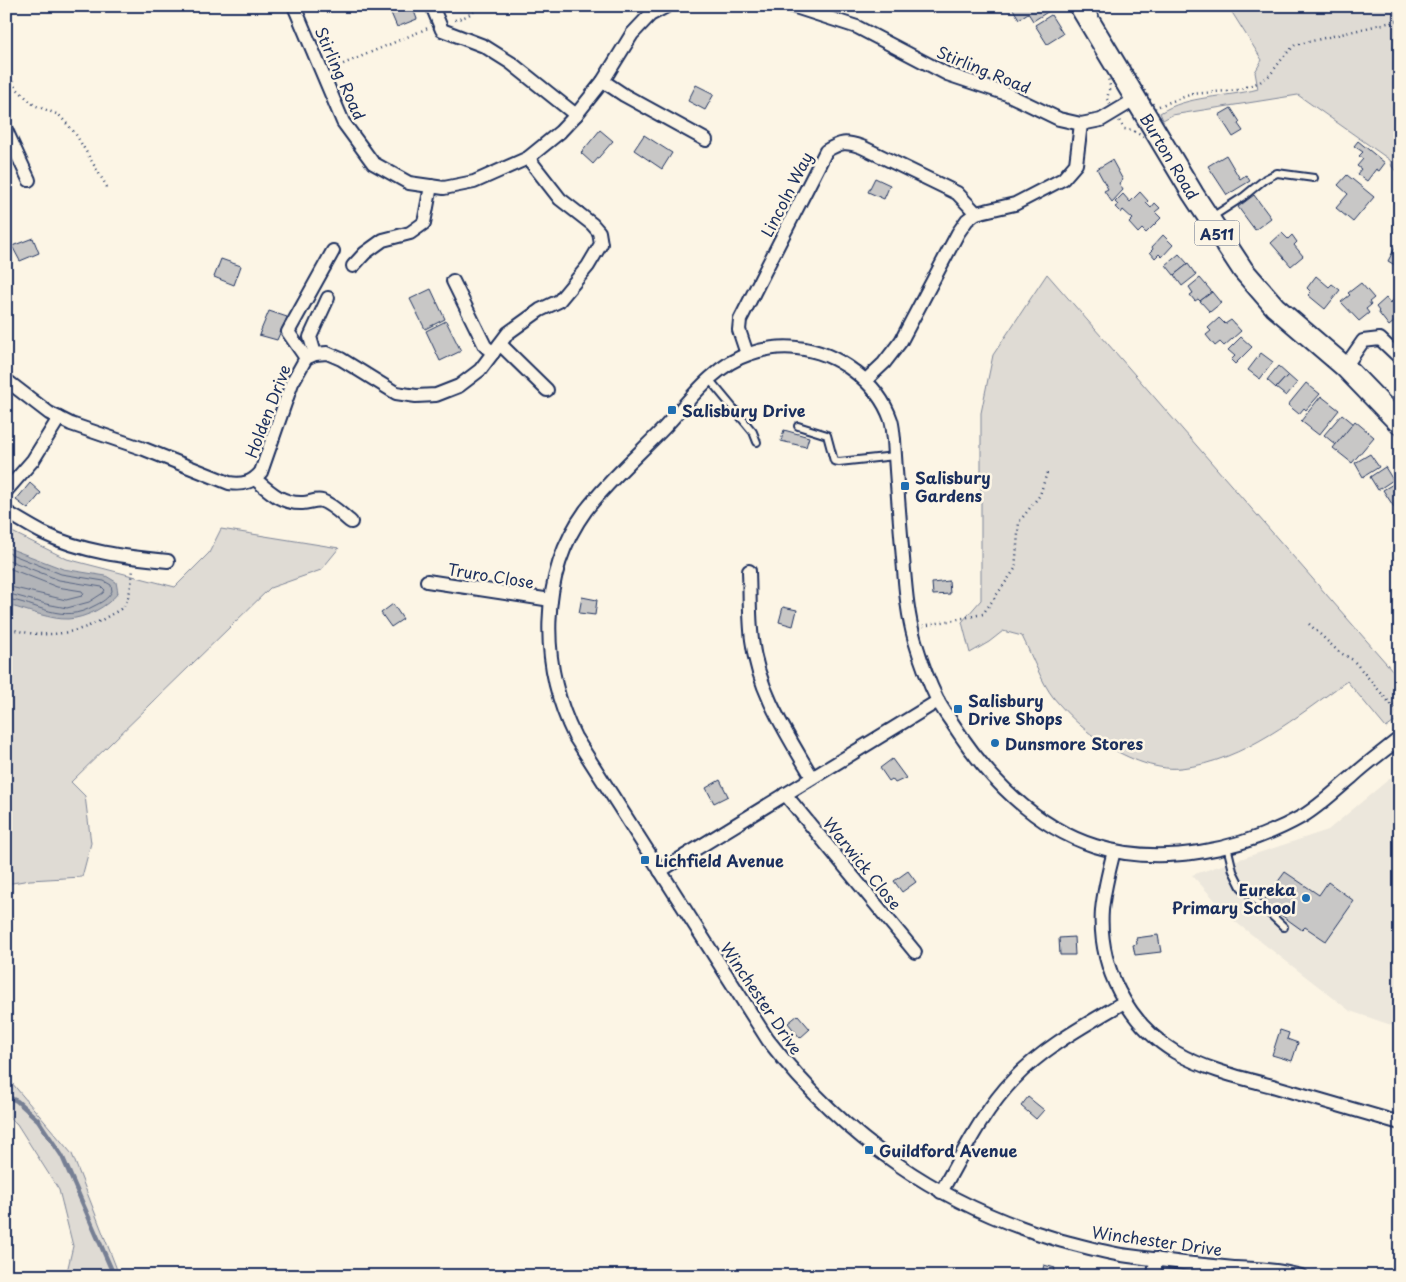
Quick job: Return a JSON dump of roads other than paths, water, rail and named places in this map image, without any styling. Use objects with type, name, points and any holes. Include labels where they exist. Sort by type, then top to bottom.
[{"type":"highway","name":"Burton Road","points":[[1080,6],[1208,219],[1259,290],[1345,367],[1400,424]]},
{"type":"street","name":"Stirling Road","points":[[294,6],[343,122],[373,162],[409,183],[444,188],[474,182],[528,158],[560,132],[604,80],[632,34],[650,15],[667,6]]},
{"type":"street","points":[[432,6],[442,30],[484,46],[511,63],[576,115]]},
{"type":"street","name":"Stirling Road","points":[[792,6],[857,27],[947,74],[1006,94],[1059,119],[1081,124],[1101,120],[1136,99]]},
{"type":"street","points":[[604,80],[624,96],[706,140]]},
{"type":"street","points":[[866,380],[884,363],[901,341],[958,233],[967,220],[976,213],[1015,204],[1063,180],[1076,164],[1081,124]]},
{"type":"street","points":[[6,130],[29,180]]},
{"type":"street","name":"Lincoln Way","points":[[747,354],[739,330],[740,320],[826,151],[837,144],[848,142],[862,147],[957,193],[976,213]]},
{"type":"street","points":[[310,356],[327,352],[396,393],[416,396],[436,395],[459,386],[480,370],[508,334],[540,310],[559,301],[588,266],[601,244],[599,232],[592,224],[560,199],[528,158]]},
{"type":"street","points":[[353,266],[365,253],[383,240],[410,233],[424,223],[431,186]]},
{"type":"street","points":[[310,356],[288,332],[333,251]]},
{"type":"street","points":[[452,281],[485,346],[496,348],[547,390]]},
{"type":"street","points":[[310,356],[310,337],[328,298]]},
{"type":"street","points":[[1345,367],[1362,341],[1380,339],[1400,358]]},
{"type":"street","points":[[938,701],[660,871],[575,737],[561,707],[556,689],[550,650],[551,600],[554,584],[574,528],[586,510],[621,470],[709,379],[747,354],[796,347],[815,351],[831,357],[866,380],[880,398],[892,422],[904,580],[912,629],[928,678],[938,701],[974,756],[1007,792],[1057,829],[1074,838],[1114,851],[1137,854],[1171,855],[1227,846],[1303,816],[1323,802],[1400,738]]},
{"type":"street","name":"Holden Drive","points":[[6,380],[49,413],[71,424],[144,449],[229,483],[238,484],[255,479],[261,472],[292,383],[310,356]]},
{"type":"street","points":[[6,491],[33,460],[59,418]]},
{"type":"street","name":"Holden Drive","points":[[255,479],[275,496],[289,502],[304,503],[320,500],[330,504],[351,522]]},
{"type":"street","points":[[6,512],[44,534],[85,548],[125,557],[168,561]]},
{"type":"street","points":[[749,571],[752,640],[758,669],[777,717],[812,777]]},
{"type":"street","name":"Truro Close","points":[[427,582],[551,600]]},
{"type":"street","name":"Warwick Close","points":[[785,794],[915,952]]},
{"type":"street","points":[[1114,851],[1104,892],[1102,912],[1103,936],[1109,969],[1124,1002],[1142,1024],[1159,1040],[1176,1052],[1214,1069],[1400,1123]]},
{"type":"street","name":"Winchester Drive","points":[[660,871],[722,970],[768,1040],[785,1062],[824,1104],[860,1137],[895,1163],[941,1192],[1000,1220],[1025,1230],[1100,1251],[1156,1260],[1282,1272],[1301,1276]]},
{"type":"street","points":[[941,1192],[992,1106],[1014,1078],[1044,1052],[1124,1002]]},
{"type":"street","points":[[1154,1276],[1156,1260]]},
{"type":"lane","points":[[1208,219],[1244,197],[1265,179],[1277,172],[1314,178]]},
{"type":"lane","points":[[709,379],[753,432],[757,442]]},
{"type":"lane","points":[[798,426],[827,435],[834,461],[895,456]]},
{"type":"lane","points":[[1227,846],[1233,871],[1241,887],[1284,927]]},
{"type":"water","points":[[6,547],[63,569],[106,576],[116,582],[118,593],[102,607],[89,614],[68,619],[55,618],[11,606],[6,603]]},
{"type":"waterway","points":[[6,1096],[17,1101],[38,1120],[62,1156],[113,1276]]},
{"type":"place","name":"Salisbury Drive","points":[[672,410]]},
{"type":"place","name":"Salisbury Gardens","points":[[905,486]]},
{"type":"place","name":"Salisbury Drive Shops","points":[[958,709]]},
{"type":"place","name":"Dunsmore Stores","points":[[995,743]]},
{"type":"place","name":"Lichfield Avenue","points":[[645,860]]},
{"type":"place","name":"Eureka Primary School","points":[[1306,898]]},
{"type":"place","name":"Guildford Avenue","points":[[869,1150]]}]
